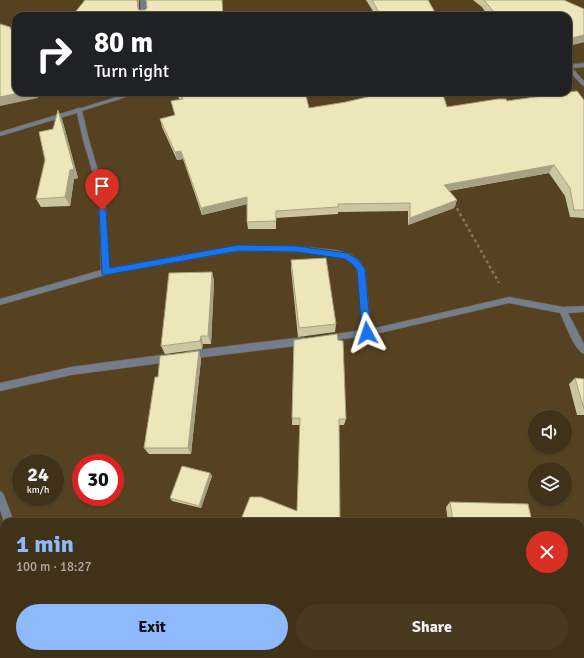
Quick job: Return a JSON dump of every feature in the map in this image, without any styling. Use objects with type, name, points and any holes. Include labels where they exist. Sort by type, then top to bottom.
[{"type":"street","points":[[143,0],[144,12]]},
{"type":"street","points":[[572,66],[584,65]]},
{"type":"street","points":[[572,71],[584,84]]},
{"type":"street","points":[[0,134],[126,96]]},
{"type":"street","points":[[79,110],[102,194],[106,272]]},
{"type":"street","points":[[0,302],[106,272],[238,248],[297,249],[336,253],[347,256],[355,261],[361,269],[367,333]]},
{"type":"street","points":[[0,387],[71,371],[367,333],[509,300],[563,310],[584,309]]},
{"type":"street","points":[[563,310],[579,344],[584,350]]},
{"type":"street","points":[[0,496],[8,518]]},
{"type":"path","points":[[454,203],[509,300]]},
{"type":"building","points":[[85,0],[137,0],[139,10],[145,10],[147,8],[146,0],[222,0],[223,12],[75,12]]},
{"type":"building","points":[[372,0],[428,0],[435,12],[379,12]]},
{"type":"building","points":[[484,0],[564,0],[584,9],[584,35],[572,38],[572,12],[494,12]]},
{"type":"building","points":[[0,24],[10,27],[12,31],[12,94],[0,97]]},
{"type":"building","points":[[577,91],[584,100],[584,210],[574,210],[570,188],[554,165],[444,185],[457,200],[410,218],[410,203],[338,204],[338,207],[276,211],[276,221],[247,222],[247,197],[201,208],[181,151],[175,152],[160,119],[175,115],[171,101],[183,99],[181,96],[306,96],[309,108],[371,96],[443,96],[447,107],[498,99],[506,99],[507,101],[542,96],[572,96],[572,92]]},
{"type":"building","points":[[58,110],[74,169],[70,170],[65,197],[36,199],[45,160],[39,132],[53,129]]},
{"type":"building","points":[[326,258],[336,324],[299,328],[291,260]]},
{"type":"building","points":[[212,272],[208,336],[201,336],[200,341],[161,346],[169,273]]},
{"type":"building","points":[[337,334],[338,340],[343,341],[346,419],[339,419],[340,518],[242,518],[250,497],[261,497],[297,511],[300,418],[292,418],[294,340]]},
{"type":"building","points":[[199,351],[188,448],[144,448],[155,377],[158,377],[160,356]]},
{"type":"building","points":[[575,378],[584,379],[584,409]]},
{"type":"building","points":[[182,466],[210,473],[199,506],[170,498]]},
{"type":"building","points":[[450,502],[528,504],[531,518],[452,518]]},
{"type":"route","points":[[102,210],[106,272],[238,248],[297,249],[336,253],[347,256],[355,261],[361,269],[367,333]]}]
